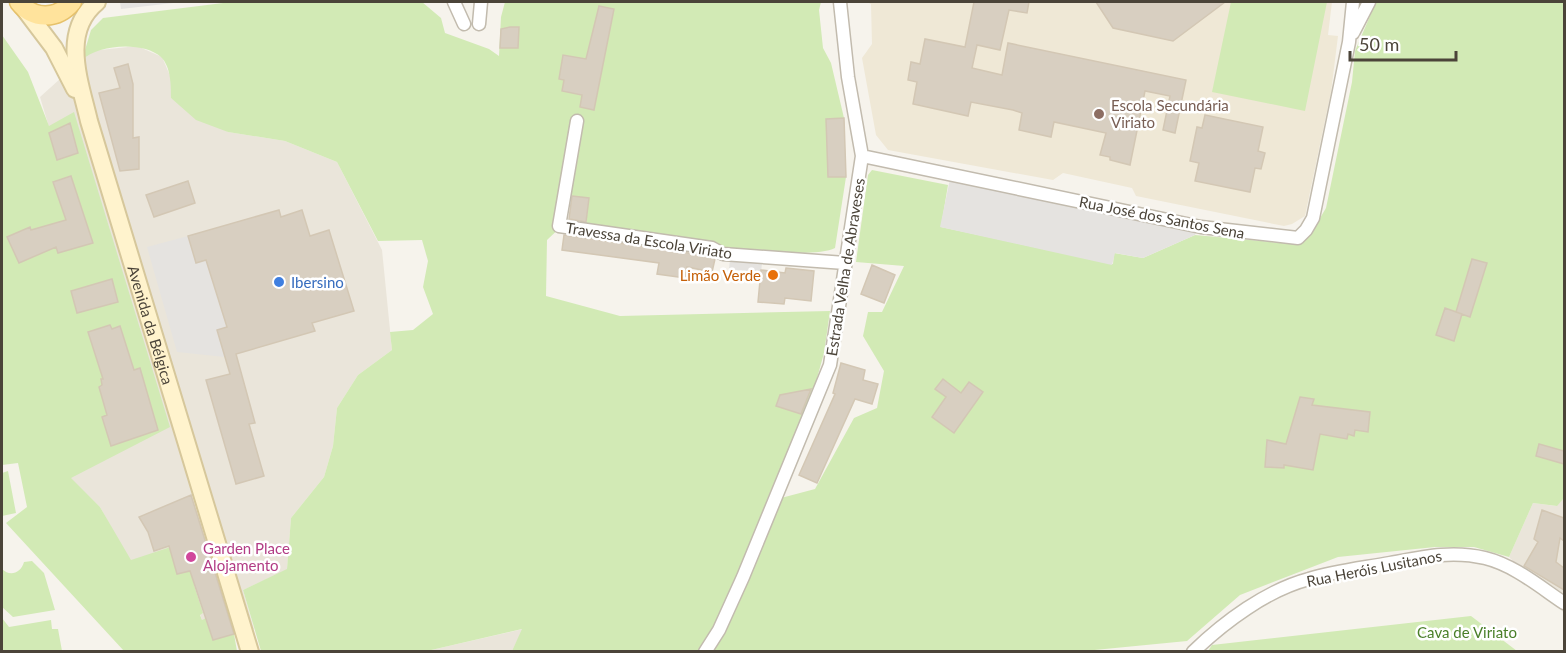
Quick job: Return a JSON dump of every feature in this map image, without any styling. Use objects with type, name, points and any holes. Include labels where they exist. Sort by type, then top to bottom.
[{"type":"main road","name":"Avenida da Bélgica","points":[[97,2],[84,15],[75,40],[77,68],[89,121],[250,651]]},
{"type":"main road","points":[[20,3],[54,48],[89,121]]},
{"type":"main road","points":[[20,3],[28,11],[46,16],[72,4],[71,62],[89,121]]},
{"type":"street","points":[[454,2],[464,24]]},
{"type":"street","points":[[479,24],[481,2]]},
{"type":"street","name":"Estrada Velha de Abraveses","points":[[705,651],[719,630],[744,577],[830,365],[862,156],[848,77],[840,2]]},
{"type":"street","name":"Rua José dos Santos Sena","points":[[862,156],[1201,227],[1298,238],[1313,218],[1349,42],[1353,2]]},
{"type":"street","name":"Rua José dos Santos Sena","points":[[1349,42],[1369,2]]},
{"type":"street","name":"Travessa da Escola Viriato","points":[[577,121],[559,226],[712,248],[723,254],[845,263]]},
{"type":"street","name":"Rua Heróis Lusitanos","points":[[1193,651],[1243,612],[1269,596],[1307,579],[1439,554],[1488,558],[1517,572],[1564,603]]},
{"type":"shaded area","points":[[120,2],[182,2],[121,9]]},
{"type":"shaded area","name":"Escola Secundária Viriato","points":[[867,2],[1332,2],[1328,35],[1338,36],[1331,92],[1305,216],[1284,226],[1136,196],[1132,188],[1063,173],[1053,180],[888,150],[876,135],[862,58],[872,44],[871,4]]},
{"type":"shaded area","points":[[137,46],[162,57],[171,78],[171,98],[228,132],[285,141],[337,162],[382,250],[392,350],[358,375],[337,408],[333,446],[324,477],[291,518],[287,570],[243,590],[254,629],[213,640],[206,619],[202,620],[200,614],[203,613],[159,613],[100,507],[70,478],[2,155],[49,127],[40,97],[91,51]]},
{"type":"shaded area","points":[[950,179],[1197,229],[1195,235],[1143,258],[1115,253],[1112,265],[940,227]]},
{"type":"shaded area","points":[[188,236],[196,263],[206,260],[227,327],[217,330],[225,357],[177,352],[147,247]]},
{"type":"shaded area","points":[[730,260],[762,263],[761,273],[729,269]]},
{"type":"shaded area","points":[[1564,498],[1564,613],[1509,557],[1533,503],[1556,506]]},
{"type":"shaded area","points":[[523,629],[512,651],[427,651]]},
{"type":"green space","points":[[231,2],[422,2],[441,18],[445,33],[489,49],[499,56],[501,17],[505,2],[821,2],[819,10],[823,48],[831,63],[844,118],[846,177],[835,248],[818,252],[759,251],[604,230],[586,224],[589,198],[570,196],[566,222],[547,240],[546,296],[620,316],[830,311],[824,353],[814,389],[766,502],[815,489],[854,418],[877,408],[884,371],[863,336],[868,312],[882,312],[904,266],[856,262],[868,175],[872,170],[948,185],[941,227],[1113,264],[1114,253],[1143,258],[1195,235],[1293,244],[1310,235],[1326,208],[1352,82],[1355,51],[1376,2],[1564,2],[1564,498],[1557,506],[1533,503],[1509,557],[1474,547],[1435,547],[1338,557],[1240,595],[1187,641],[1074,652],[512,651],[522,629],[427,651],[261,651],[243,590],[287,569],[291,518],[324,477],[333,446],[337,408],[358,375],[392,350],[390,332],[413,330],[433,314],[423,287],[428,261],[422,240],[378,241],[337,162],[285,141],[228,132],[196,120],[171,98],[170,76],[164,61],[144,48],[121,46],[110,48],[89,55],[82,60],[91,30],[103,18]]},
{"type":"green space","points":[[1231,2],[1327,2],[1305,111],[1212,92]]},
{"type":"green space","points":[[2,35],[28,72],[49,126],[74,112],[170,427],[71,478],[100,507],[131,560],[204,536],[214,570],[194,585],[203,613],[200,615],[202,620],[206,618],[213,640],[234,634],[237,651],[124,651],[6,523],[27,507],[18,463],[2,465]]},
{"type":"green space","points":[[8,471],[16,513],[2,516],[2,473]]},
{"type":"green space","points":[[32,561],[44,573],[55,610],[13,617],[2,607],[2,569],[8,573],[15,573],[24,562]]},
{"type":"green space","name":"Cava de Viriato","points":[[1471,616],[1517,651],[1208,651],[1212,645]]},
{"type":"green space","points":[[2,618],[9,627],[51,620],[52,629],[58,629],[62,651],[2,651]]},
{"type":"building","points":[[974,2],[1029,2],[1027,13],[1009,10],[1000,50],[977,45],[972,68],[1002,75],[1008,43],[1186,80],[1175,133],[1163,130],[1170,96],[1145,91],[1130,165],[1100,155],[1106,133],[1054,122],[1051,137],[1019,130],[1022,113],[1013,110],[971,102],[968,116],[913,104],[917,82],[908,80],[911,62],[920,64],[925,39],[965,47]]},
{"type":"building","points":[[1096,2],[1225,2],[1173,41],[1113,28]]},
{"type":"building","points":[[599,6],[614,9],[594,110],[580,107],[582,95],[562,91],[564,80],[559,79],[563,55],[586,59]]},
{"type":"building","points":[[519,27],[518,48],[500,48],[501,29]]},
{"type":"building","points":[[128,64],[133,84],[133,138],[139,137],[139,169],[120,171],[99,93],[120,88],[114,68]]},
{"type":"building","points":[[1205,115],[1263,127],[1258,151],[1265,153],[1261,169],[1255,168],[1250,192],[1195,181],[1199,163],[1190,161],[1197,127],[1202,128]]},
{"type":"building","points":[[844,118],[846,177],[828,177],[826,119]]},
{"type":"building","points":[[70,123],[78,153],[57,160],[49,133]]},
{"type":"building","points":[[71,176],[93,243],[58,253],[56,247],[19,263],[7,237],[30,227],[31,230],[66,220],[53,182]]},
{"type":"building","points":[[188,181],[195,203],[154,217],[146,195]]},
{"type":"building","points":[[572,196],[589,198],[586,222],[569,219]]},
{"type":"building","points":[[279,210],[281,217],[302,210],[310,236],[329,230],[354,311],[312,323],[315,331],[236,354],[255,423],[249,424],[264,476],[236,484],[206,380],[230,374],[217,330],[227,327],[206,260],[196,263],[188,236]]},
{"type":"building","points":[[564,235],[709,256],[715,259],[712,272],[687,267],[685,278],[657,274],[659,263],[562,250]]},
{"type":"building","points":[[1472,259],[1487,263],[1470,317],[1456,312]]},
{"type":"building","points":[[872,265],[895,275],[884,303],[861,294]]},
{"type":"building","points":[[786,268],[814,271],[811,301],[785,298],[784,304],[758,302],[761,270],[785,273]]},
{"type":"building","points":[[112,279],[118,302],[77,313],[71,291]]},
{"type":"building","points":[[1445,308],[1462,314],[1454,341],[1436,335]]},
{"type":"building","points":[[110,325],[112,329],[120,326],[134,370],[140,368],[158,430],[111,446],[102,417],[107,415],[99,387],[103,379],[88,332]]},
{"type":"building","points":[[841,363],[865,370],[863,380],[878,384],[872,404],[855,399],[817,483],[799,475],[835,394],[833,393]]},
{"type":"building","points":[[943,379],[961,393],[969,382],[983,392],[954,433],[932,417],[946,397],[935,389]]},
{"type":"building","points":[[811,389],[801,414],[776,406],[780,395]]},
{"type":"building","points":[[1300,397],[1314,399],[1312,405],[1370,412],[1368,432],[1355,430],[1354,436],[1348,434],[1347,439],[1320,434],[1313,470],[1284,465],[1284,468],[1265,467],[1267,440],[1286,444]]},
{"type":"building","points":[[1539,444],[1564,451],[1564,464],[1536,456]]},
{"type":"building","points":[[191,495],[234,634],[213,640],[190,571],[177,574],[169,546],[154,551],[148,532],[139,517]]},
{"type":"building","points":[[1542,510],[1564,518],[1564,541],[1560,538],[1556,562],[1564,568],[1564,590],[1524,566],[1538,542],[1534,539]]},
{"type":"place","name":"Escola Secundária Viriato","points":[[1099,114]]},
{"type":"place","name":"Limão Verde","points":[[773,275]]},
{"type":"place","name":"Ibersino","points":[[279,282]]},
{"type":"place","name":"Garden Place Alojamento","points":[[191,557]]}]
